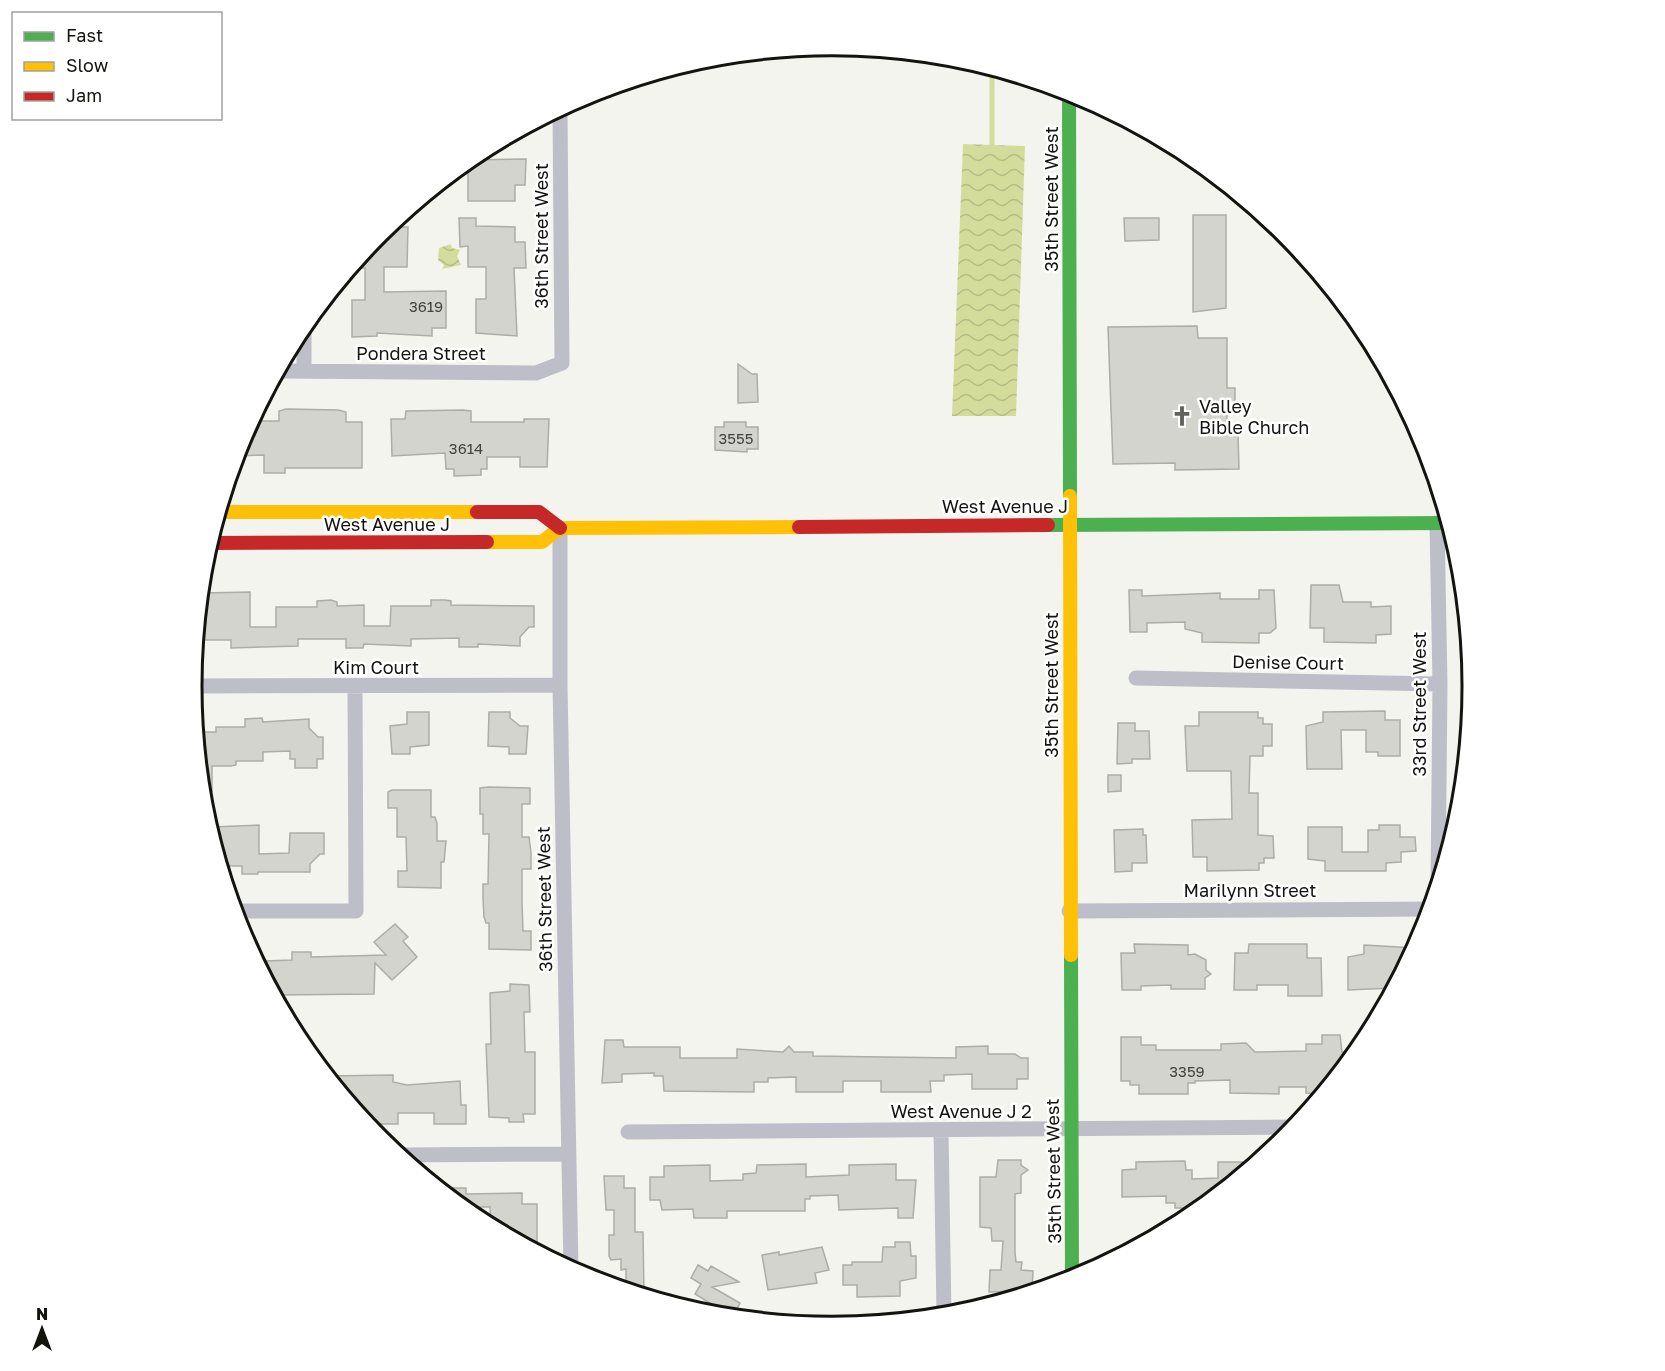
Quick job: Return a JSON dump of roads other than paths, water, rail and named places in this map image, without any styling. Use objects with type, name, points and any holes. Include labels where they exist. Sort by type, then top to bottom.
[{"type":"main road","name":"35th Street West","points":[[1069,101],[1069,911],[1072,1269]]},
{"type":"main road","name":"West Avenue J","points":[[227,512],[539,512],[560,528]]},
{"type":"main road","name":"West Avenue J","points":[[219,543],[542,542],[560,528],[1441,523]]},
{"type":"street","name":"36th Street West","points":[[560,117],[562,363]]},
{"type":"street","points":[[304,343],[304,371]]},
{"type":"street","name":"Pondera Street","points":[[286,371],[536,373],[562,363]]},
{"type":"street","name":"36th Street West","points":[[560,528],[560,685],[572,1259]]},
{"type":"street","name":"33rd Street West","points":[[1438,858],[1443,530]]},
{"type":"street","name":"Denise Court","points":[[1136,678],[1440,684]]},
{"type":"street","name":"Kim Court","points":[[202,686],[560,685]]},
{"type":"street","points":[[244,911],[356,911],[355,686]]},
{"type":"street","name":"Marilynn Street","points":[[1069,911],[1421,909]]},
{"type":"street","name":"West Avenue J 2","points":[[628,1132],[1282,1127]]},
{"type":"street","points":[[941,1130],[944,1305]]},
{"type":"street","points":[[413,1155],[568,1154]]},
{"type":"water","points":[[963,144],[1025,146],[1016,416],[952,416]]},
{"type":"water","points":[[451,244],[452,248],[460,250],[457,256],[461,265],[442,269],[444,265],[438,260],[439,248]]},
{"type":"waterway","points":[[992,76],[992,145]]},
{"type":"place","name":"Valley Bible Church","points":[[1182,416]]}]
